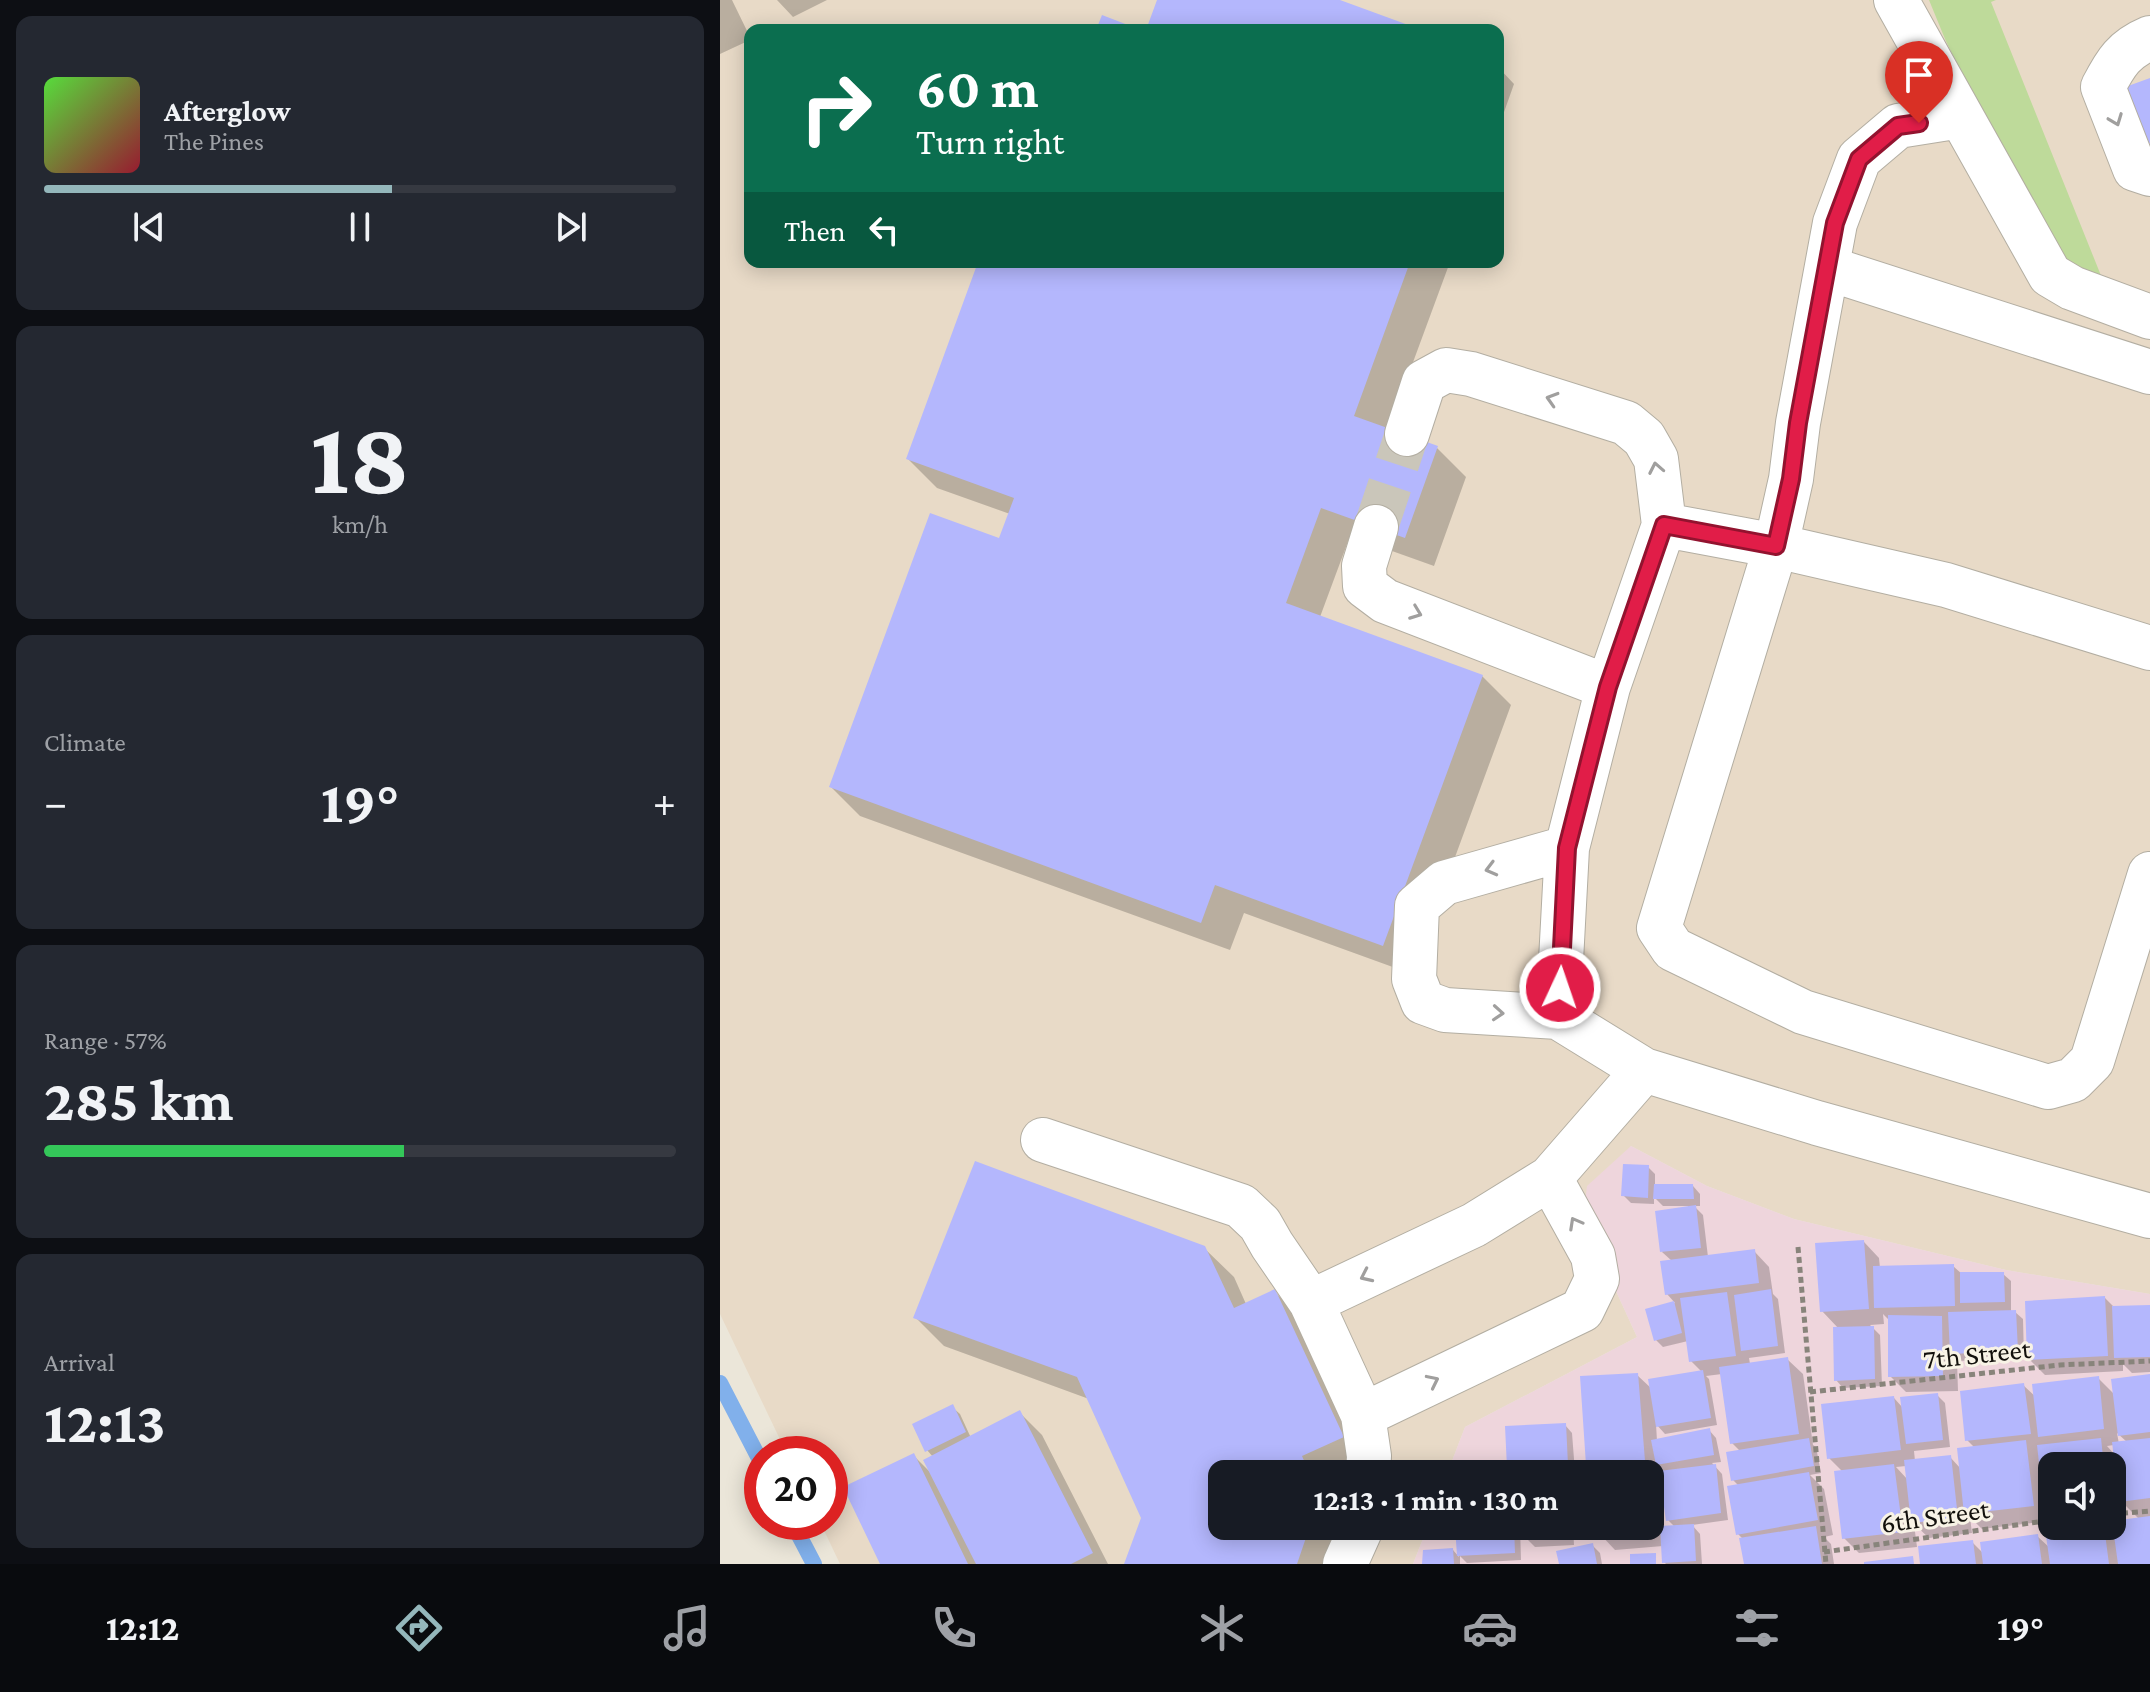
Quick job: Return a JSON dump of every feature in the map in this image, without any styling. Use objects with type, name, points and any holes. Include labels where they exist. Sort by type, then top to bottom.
[{"type":"lane","points":[[1896,0],[2050,275],[2072,288],[2150,317]]},
{"type":"lane","points":[[2150,38],[2133,45],[2116,62],[2103,87],[2135,169],[2150,174]]},
{"type":"lane","points":[[1961,116],[1898,126],[1859,159],[1835,223],[1798,423],[1791,479],[1776,546],[1659,928],[1673,949],[1803,1012],[2048,1087],[2073,1080],[2092,1061],[2150,874]]},
{"type":"lane","points":[[1827,268],[2150,372]]},
{"type":"lane","points":[[1407,434],[1424,382],[1446,370],[1471,374],[1626,423],[1644,438],[1656,459],[1664,525],[1608,687],[1567,848],[1558,1017]]},
{"type":"lane","points":[[1664,525],[1776,546],[1946,585],[2150,648]]},
{"type":"lane","points":[[1376,527],[1364,566],[1365,586],[1385,601],[1608,687]]},
{"type":"lane","points":[[1567,848],[1444,883],[1417,906],[1414,979],[1423,1002],[1445,1010],[1558,1017],[1644,1070],[1817,1123],[2150,1216]]},
{"type":"lane","points":[[1311,1302],[1474,1225],[1550,1178],[1644,1070]]},
{"type":"lane","points":[[1043,1140],[1241,1206],[1260,1224],[1311,1302],[1363,1415],[1369,1460]]},
{"type":"lane","points":[[1363,1415],[1582,1310],[1597,1279],[1593,1256],[1550,1178]]},
{"type":"lane","points":[[1345,1564],[1356,1540]]},
{"type":"path","points":[[1798,1247],[1826,1564]]},
{"type":"path","name":"7th Street","points":[[1810,1392],[2060,1365],[2150,1361]]},
{"type":"path","points":[[2126,1513],[2150,1511]]},
{"type":"path","name":"6th Street","points":[[1824,1552],[2038,1522]]},
{"type":"shaded area","points":[[720,0],[2150,0],[2150,1294],[2006,1270],[1794,1219],[1707,1186],[1631,1146],[1583,1219],[1637,1337],[1465,1427],[1452,1460],[1208,1460],[1208,1540],[1422,1540],[1413,1564],[840,1564],[829,1540],[848,1540],[848,1436],[778,1436],[720,1314]]},
{"type":"shaded area","points":[[1631,1146],[1707,1186],[1794,1219],[2006,1270],[2150,1294],[2150,1564],[1413,1564],[1422,1540],[1664,1540],[1664,1460],[1452,1460],[1465,1427],[1637,1337],[1583,1219],[1587,1186]]},
{"type":"green space","points":[[1929,0],[1996,0],[1991,2],[2108,293],[2065,262],[2016,188]]},
{"type":"building","points":[[1157,0],[1340,0],[1406,24],[1148,24]]},
{"type":"building","points":[[1102,15],[1125,24],[1098,24]]},
{"type":"building","points":[[2150,78],[2150,143],[2139,147],[2117,90]]},
{"type":"building","points":[[976,268],[1408,268],[1354,416],[1438,446],[1405,538],[1321,508],[1286,603],[1483,675],[1383,946],[1215,885],[1201,923],[829,787],[930,513],[999,538],[1014,498],[906,459]]},
{"type":"building","points":[[975,1161],[1205,1246],[1234,1308],[1275,1289],[1344,1437],[1302,1456],[1304,1460],[1208,1460],[1208,1540],[1305,1540],[1297,1564],[1124,1564],[1141,1518],[1077,1377],[913,1318]]},
{"type":"building","points":[[1623,1164],[1649,1165],[1648,1198],[1621,1196]]},
{"type":"building","points":[[1654,1184],[1693,1184],[1694,1199],[1653,1199]]},
{"type":"building","points":[[1696,1205],[1701,1248],[1660,1252],[1655,1211]]},
{"type":"building","points":[[1864,1240],[1869,1309],[1820,1312],[1815,1243]]},
{"type":"building","points":[[1755,1249],[1759,1283],[1665,1295],[1660,1261]]},
{"type":"building","points":[[1954,1264],[1955,1306],[1874,1308],[1873,1266]]},
{"type":"building","points":[[1960,1272],[2004,1272],[2005,1302],[1960,1303]]},
{"type":"building","points":[[1771,1289],[1778,1346],[1741,1351],[1734,1295]]},
{"type":"building","points":[[1727,1292],[1736,1356],[1689,1362],[1680,1298]]},
{"type":"building","points":[[2105,1296],[2108,1356],[2027,1360],[2025,1301]]},
{"type":"building","points":[[1674,1301],[1682,1333],[1654,1341],[1645,1309]]},
{"type":"building","points":[[2150,1305],[2150,1357],[2114,1358],[2112,1306]]},
{"type":"building","points":[[2016,1310],[2018,1351],[1950,1354],[1948,1312]]},
{"type":"building","points":[[1888,1315],[1942,1316],[1943,1376],[1888,1377]]},
{"type":"building","points":[[1874,1326],[1875,1379],[1834,1381],[1833,1327]]},
{"type":"building","points":[[1788,1357],[1799,1434],[1730,1444],[1719,1367]]},
{"type":"building","points":[[1703,1370],[1711,1418],[1656,1427],[1648,1379]]},
{"type":"building","points":[[1638,1373],[1645,1460],[1586,1460],[1580,1376]]},
{"type":"building","points":[[2150,1374],[2150,1432],[2118,1436],[2111,1379]]},
{"type":"building","points":[[2099,1376],[2104,1429],[2038,1437],[2032,1384]]},
{"type":"building","points":[[2024,1383],[2031,1434],[1965,1441],[1960,1391]]},
{"type":"building","points":[[1938,1393],[1943,1440],[1906,1444],[1900,1397]]},
{"type":"building","points":[[1894,1396],[1901,1450],[1827,1459],[1821,1404]]},
{"type":"building","points":[[953,1404],[966,1432],[925,1452],[912,1424]]},
{"type":"building","points":[[1020,1410],[1093,1553],[1071,1564],[976,1564],[923,1460]]},
{"type":"building","points":[[1566,1423],[1568,1460],[1507,1460],[1505,1426]]},
{"type":"building","points":[[1710,1428],[1714,1455],[1664,1464],[1664,1460],[1655,1460],[1651,1440]]},
{"type":"building","points":[[1809,1438],[1814,1466],[1731,1481],[1726,1452]]},
{"type":"building","points":[[2101,1438],[2102,1452],[2038,1454],[2037,1445]]},
{"type":"building","points":[[2150,1438],[2150,1498],[2126,1501],[2126,1452],[2113,1452],[2112,1442]]},
{"type":"building","points":[[2026,1440],[2034,1506],[1964,1514],[1957,1448]]},
{"type":"building","points":[[914,1453],[968,1564],[880,1564],[848,1497],[848,1485]]},
{"type":"building","points":[[1951,1455],[1958,1518],[1911,1523],[1904,1460]]},
{"type":"building","points":[[1716,1464],[1721,1513],[1666,1521],[1664,1470]]},
{"type":"building","points":[[1894,1464],[1903,1532],[1842,1539],[1834,1471]]},
{"type":"building","points":[[1809,1472],[1818,1520],[1736,1535],[1727,1486]]},
{"type":"building","points":[[2150,1516],[2150,1564],[2118,1564],[2115,1540],[2126,1540],[2126,1519]]},
{"type":"building","points":[[1694,1524],[1696,1561],[1662,1563],[1661,1540],[1664,1540],[1664,1526]]},
{"type":"building","points":[[1816,1526],[1822,1564],[1744,1564],[1739,1538]]},
{"type":"building","points":[[2038,1534],[2042,1564],[1983,1564],[1980,1542]]},
{"type":"building","points":[[1456,1540],[1515,1540],[1515,1553],[1457,1556]]},
{"type":"building","points":[[1973,1540],[1976,1564],[1920,1564],[1918,1546]]},
{"type":"building","points":[[2047,1540],[2106,1540],[2109,1564],[2050,1564]]},
{"type":"building","points":[[1593,1543],[1597,1564],[1559,1564],[1556,1551]]},
{"type":"building","points":[[1453,1548],[1454,1564],[1422,1564],[1423,1550]]},
{"type":"building","points":[[1656,1553],[1656,1564],[1630,1564],[1630,1554]]},
{"type":"building","points":[[1913,1556],[1914,1564],[1864,1564],[1864,1562]]},
{"type":"waterway","points":[[720,1383],[747,1436]]},
{"type":"waterway","points":[[801,1540],[814,1564]]},
{"type":"tunnel","points":[[1376,527],[1407,434]]},
{"type":"route","points":[[1560,988],[1567,848],[1608,687],[1664,525],[1776,546],[1791,479],[1798,423],[1835,223],[1859,159],[1898,126],[1919,123]]}]
